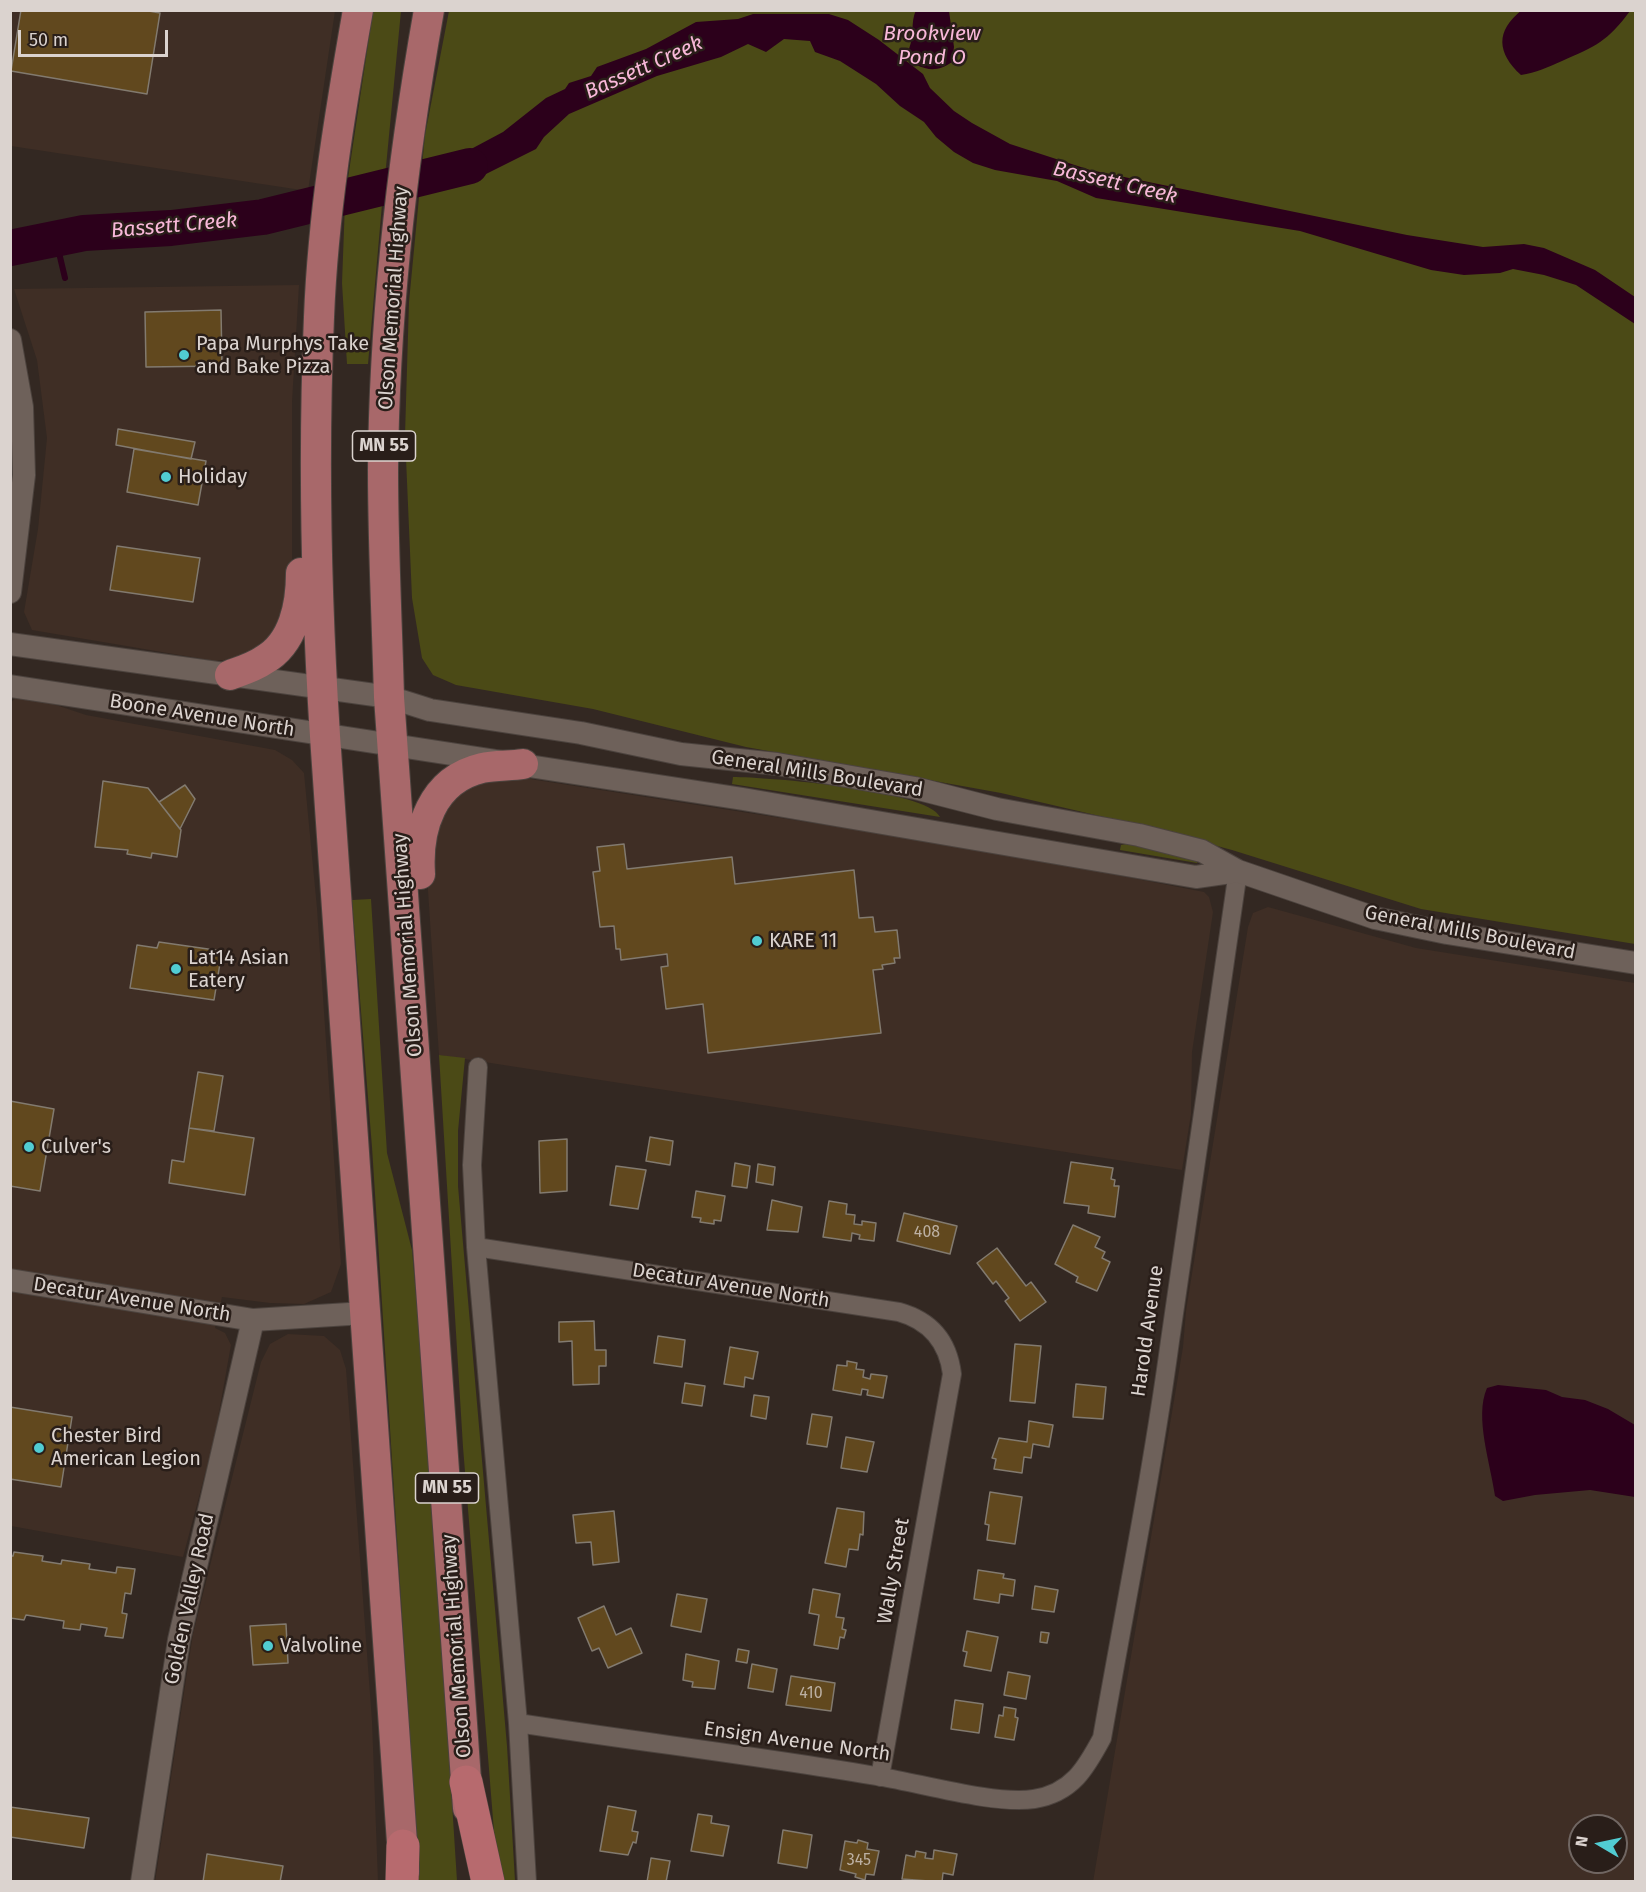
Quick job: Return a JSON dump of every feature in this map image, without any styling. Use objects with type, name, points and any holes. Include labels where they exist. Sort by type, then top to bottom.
[{"type":"highway","points":[[358,10],[329,200],[318,354],[316,513],[322,689],[403,1846],[403,1881]]},
{"type":"highway","points":[[411,10],[415,89]]},
{"type":"highway","name":"Olson Memorial Highway","points":[[429,10],[402,181],[386,377],[383,469],[389,697],[420,1095],[473,1881]]},
{"type":"highway","points":[[230,675],[265,660],[278,648],[299,608],[300,416],[318,354]]},
{"type":"highway","points":[[420,1095],[431,1006],[419,855],[424,822],[436,798],[462,776],[481,768],[523,764]]},
{"type":"highway","points":[[466,1782],[488,1881]]},
{"type":"street","points":[[10,340],[22,407],[24,475],[10,592]]},
{"type":"street","points":[[10,644],[389,697]]},
{"type":"street","name":"Boone Avenue North","points":[[10,686],[394,746]]},
{"type":"street","name":"General Mills Boulevard","points":[[389,697],[430,710],[581,733],[681,754],[777,764],[915,788],[997,809],[1170,842],[1202,851],[1238,871],[1340,907],[1414,927],[1635,963]]},
{"type":"street","name":"General Mills Boulevard","points":[[394,746],[523,764],[1196,877],[1238,871]]},
{"type":"street","name":"Harold Avenue","points":[[1068,1785],[1085,1770],[1102,1738],[1171,1341],[1238,871]]},
{"type":"street","points":[[478,1067],[472,1165],[476,1247],[518,1723],[527,1881]]},
{"type":"street","name":"Decatur Avenue North","points":[[476,1247],[900,1312],[925,1323],[940,1337],[946,1346],[952,1374]]},
{"type":"street","name":"Decatur Avenue North","points":[[10,1280],[254,1320],[365,1313]]},
{"type":"street","name":"Golden Valley Road","points":[[142,1881],[177,1652],[254,1320]]},
{"type":"street","name":"Wally Street","points":[[880,1776],[952,1374]]},
{"type":"street","name":"Ensign Avenue North","points":[[518,1723],[880,1776],[1011,1800],[1035,1799],[1068,1785]]},
{"type":"shaded area","points":[[10,11],[335,11],[308,191],[11,146]]},
{"type":"shaded area","points":[[373,11],[401,11],[385,177],[347,185]]},
{"type":"shaded area","points":[[449,11],[1635,11],[1635,944],[1421,909],[1232,850],[1147,827],[1001,793],[746,747],[593,709],[456,685],[433,675],[422,658],[412,598],[405,435],[409,302],[425,135]]},
{"type":"shaded area","points":[[383,193],[368,364],[347,364],[342,283],[345,203]]},
{"type":"shaded area","points":[[299,285],[292,402],[292,590],[267,648],[242,658],[215,661],[32,630],[24,612],[38,529],[47,438],[37,360],[14,289]]},
{"type":"shaded area","points":[[32,697],[86,715],[275,750],[292,760],[304,773],[317,908],[341,1264],[331,1292],[304,1304],[270,1303],[222,1297],[215,1328],[225,1333],[231,1345],[214,1440],[183,1557],[11,1526],[10,703],[16,698]]},
{"type":"shaded area","points":[[517,777],[993,851],[1204,892],[1209,897],[1213,912],[1192,1052],[1191,1114],[1182,1170],[439,1055],[426,861],[430,836],[456,793],[486,779]]},
{"type":"shaded area","points":[[733,777],[778,779],[878,792],[907,799],[929,808],[940,817],[732,784]]},
{"type":"shaded area","points":[[1131,843],[1198,861],[1197,863],[1120,850],[1121,845]]},
{"type":"shaded area","points":[[371,899],[387,1153],[412,1250],[429,1444],[457,1881],[419,1881],[372,1147],[352,900]]},
{"type":"shaded area","points":[[1268,907],[1416,948],[1635,983],[1635,1881],[1093,1882],[1183,1347],[1186,1311],[1248,927],[1253,913]]},
{"type":"shaded area","points":[[439,1055],[465,1058],[458,1131],[458,1186],[507,1746],[515,1881],[498,1881],[463,1447]]},
{"type":"shaded area","points":[[288,1334],[324,1336],[340,1350],[346,1369],[372,1721],[378,1881],[155,1882],[193,1634],[261,1362],[270,1344]]},
{"type":"water","name":"Brookview Pond O","points":[[916,10],[949,11],[954,47],[952,62],[934,69],[916,65],[909,49]]},
{"type":"water","points":[[1522,10],[1630,11],[1614,30],[1592,47],[1542,70],[1521,75],[1507,59],[1502,42],[1507,26]]},
{"type":"water","points":[[753,14],[829,14],[848,20],[879,40],[923,74],[930,88],[954,111],[972,123],[1010,144],[1090,170],[1407,235],[1483,247],[1524,244],[1544,248],[1595,270],[1635,297],[1635,324],[1576,285],[1544,275],[1513,269],[1500,273],[1464,275],[1431,270],[1300,231],[1096,198],[1057,181],[995,170],[973,163],[954,152],[936,137],[924,122],[900,106],[876,84],[840,61],[815,52],[810,41],[784,39],[766,52],[748,44],[721,57],[657,76],[569,114],[544,137],[536,149],[478,178],[427,188],[421,184],[423,166],[430,160],[458,156],[503,132],[546,98],[565,89],[569,83],[591,76],[597,67],[646,49],[696,22],[738,19]]},
{"type":"water","points":[[385,177],[383,193],[345,203],[347,185]]},
{"type":"water","points":[[1498,1385],[1546,1390],[1562,1397],[1585,1400],[1608,1409],[1635,1425],[1635,1497],[1590,1490],[1535,1495],[1503,1501],[1495,1496],[1482,1413],[1487,1388]]},
{"type":"building","points":[[21,10],[143,10],[160,13],[147,94],[11,71]]},
{"type":"building","points":[[221,310],[222,366],[146,367],[145,312]]},
{"type":"building","points":[[118,429],[195,442],[191,459],[116,445]]},
{"type":"building","name":"Holiday","points":[[134,449],[206,461],[198,505],[127,492]]},
{"type":"building","points":[[117,546],[200,558],[193,602],[110,590]]},
{"type":"building","points":[[103,781],[148,788],[181,830],[177,857],[152,853],[151,858],[127,854],[128,850],[95,847]]},
{"type":"building","points":[[185,785],[195,799],[180,829],[159,802]]},
{"type":"building","name":"KARE 11","points":[[624,844],[627,869],[732,857],[735,884],[854,870],[859,918],[873,917],[875,932],[897,930],[900,958],[894,958],[895,963],[882,965],[883,969],[873,970],[881,1033],[708,1053],[703,1004],[666,1009],[661,967],[668,966],[667,954],[621,960],[620,949],[616,949],[614,926],[600,927],[593,872],[600,871],[597,847]]},
{"type":"building","name":"Lat14 Asian Eatery","points":[[159,942],[222,951],[214,1000],[130,988],[137,945],[157,948]]},
{"type":"building","points":[[198,1072],[223,1076],[214,1131],[189,1128]]},
{"type":"building","name":"Culver's","points":[[10,1101],[54,1109],[40,1191],[10,1186]]},
{"type":"building","points":[[189,1128],[254,1138],[245,1195],[169,1183],[172,1160],[184,1162]]},
{"type":"building","points":[[650,1137],[673,1141],[670,1165],[646,1161]]},
{"type":"building","points":[[567,1139],[567,1191],[540,1193],[539,1141]]},
{"type":"building","points":[[1071,1162],[1113,1168],[1111,1179],[1115,1180],[1114,1186],[1119,1186],[1115,1217],[1088,1213],[1089,1206],[1064,1203]]},
{"type":"building","points":[[735,1163],[750,1166],[747,1188],[732,1186]]},
{"type":"building","points":[[758,1164],[775,1167],[773,1185],[756,1182]]},
{"type":"building","points":[[616,1166],[646,1170],[638,1209],[610,1205]]},
{"type":"building","points":[[696,1191],[725,1196],[721,1221],[714,1220],[714,1224],[700,1222],[701,1218],[692,1217]]},
{"type":"building","points":[[772,1200],[802,1207],[798,1232],[767,1230]]},
{"type":"building","points":[[829,1201],[847,1204],[846,1214],[855,1215],[854,1224],[862,1225],[862,1221],[876,1223],[874,1241],[859,1239],[860,1235],[852,1233],[851,1241],[823,1237]]},
{"type":"building","points":[[904,1213],[957,1226],[950,1254],[897,1241]]},
{"type":"building","points":[[1073,1225],[1100,1237],[1095,1247],[1105,1252],[1102,1258],[1110,1262],[1097,1291],[1076,1282],[1078,1277],[1055,1264]]},
{"type":"building","points":[[997,1248],[1026,1286],[1031,1282],[1046,1302],[1020,1321],[1005,1301],[1009,1298],[996,1281],[993,1284],[977,1263]]},
{"type":"building","points":[[594,1321],[595,1350],[606,1350],[606,1366],[599,1366],[599,1384],[573,1385],[572,1341],[559,1342],[559,1322]]},
{"type":"building","points":[[658,1336],[685,1340],[682,1367],[654,1363]]},
{"type":"building","points":[[1015,1344],[1041,1346],[1035,1403],[1010,1401]]},
{"type":"building","points":[[730,1347],[758,1352],[753,1379],[745,1377],[744,1387],[724,1384]]},
{"type":"building","points":[[847,1361],[857,1363],[856,1369],[864,1370],[863,1377],[870,1379],[871,1374],[887,1376],[883,1398],[867,1395],[868,1390],[862,1389],[861,1395],[833,1390],[837,1365],[847,1366]]},
{"type":"building","points":[[685,1383],[705,1386],[702,1406],[682,1403]]},
{"type":"building","points":[[1076,1384],[1106,1387],[1103,1419],[1073,1417]]},
{"type":"building","points":[[754,1395],[769,1397],[766,1419],[751,1416]]},
{"type":"building","name":"Chester Bird American Legion","points":[[10,1407],[72,1417],[61,1487],[10,1479]]},
{"type":"building","points":[[812,1414],[832,1417],[827,1447],[807,1444]]},
{"type":"building","points":[[1029,1421],[1053,1425],[1049,1447],[1033,1444],[1031,1458],[1024,1457],[1022,1473],[994,1469],[996,1459],[992,1458],[999,1438],[1027,1442]]},
{"type":"building","points":[[846,1437],[874,1442],[867,1472],[841,1468]]},
{"type":"building","points":[[990,1492],[1022,1497],[1015,1544],[987,1540],[989,1525],[985,1524]]},
{"type":"building","points":[[837,1508],[864,1512],[863,1535],[860,1534],[858,1550],[849,1549],[846,1567],[825,1563]]},
{"type":"building","points":[[614,1511],[619,1562],[593,1565],[591,1542],[576,1543],[573,1515]]},
{"type":"building","points":[[14,1552],[43,1556],[42,1561],[61,1564],[62,1560],[90,1564],[89,1569],[116,1573],[117,1567],[135,1569],[131,1594],[125,1593],[122,1613],[127,1614],[123,1638],[105,1636],[107,1628],[81,1624],[80,1630],[63,1628],[64,1621],[26,1615],[24,1620],[10,1618],[10,1556],[13,1556]]},
{"type":"building","points":[[978,1570],[1004,1574],[1003,1578],[1015,1580],[1013,1596],[1000,1594],[999,1603],[974,1599]]},
{"type":"building","points":[[1035,1586],[1058,1590],[1054,1612],[1032,1609]]},
{"type":"building","points":[[813,1589],[840,1594],[836,1617],[844,1618],[842,1629],[846,1630],[844,1638],[840,1637],[838,1649],[814,1645],[819,1615],[809,1613]]},
{"type":"building","points":[[677,1594],[707,1599],[701,1632],[671,1626]]},
{"type":"building","points":[[604,1606],[616,1635],[631,1628],[642,1653],[608,1668],[599,1648],[592,1651],[578,1618]]},
{"type":"building","points":[[286,1624],[288,1663],[253,1665],[250,1626]]},
{"type":"building","points":[[967,1631],[998,1637],[991,1671],[964,1666],[967,1652],[963,1651]]},
{"type":"building","points":[[1041,1632],[1049,1633],[1047,1643],[1040,1642]]},
{"type":"building","points":[[738,1649],[749,1651],[747,1663],[736,1661]]},
{"type":"building","points":[[686,1654],[719,1661],[715,1689],[692,1687],[693,1682],[683,1680]]},
{"type":"building","points":[[752,1664],[777,1669],[773,1692],[748,1688]]},
{"type":"building","points":[[1008,1672],[1030,1676],[1026,1699],[1004,1695]]},
{"type":"building","points":[[791,1676],[835,1683],[831,1711],[786,1705]]},
{"type":"building","points":[[955,1700],[983,1704],[979,1733],[951,1729]]},
{"type":"building","points":[[1004,1707],[1016,1709],[1015,1717],[1018,1718],[1014,1740],[995,1737],[999,1715],[1003,1716]]},
{"type":"building","points":[[608,1806],[636,1811],[632,1831],[638,1832],[636,1843],[633,1842],[628,1855],[600,1851]]},
{"type":"building","points":[[10,1807],[89,1818],[84,1848],[10,1837]]},
{"type":"building","points":[[698,1814],[712,1816],[711,1823],[729,1826],[723,1856],[691,1851]]},
{"type":"building","points":[[783,1830],[812,1835],[807,1868],[778,1863]]},
{"type":"building","points":[[858,1840],[868,1843],[867,1849],[879,1851],[874,1875],[866,1874],[865,1880],[855,1877],[856,1874],[840,1870],[845,1841],[857,1843]]},
{"type":"building","points":[[934,1850],[957,1854],[953,1875],[943,1873],[942,1882],[902,1879],[906,1855],[915,1857],[916,1851],[926,1853],[925,1858],[933,1859]]},
{"type":"building","points":[[207,1854],[283,1866],[280,1882],[203,1882]]},
{"type":"building","points":[[651,1858],[670,1861],[666,1882],[647,1882]]},
{"type":"waterway","name":"Bassett Creek","points":[[10,248],[84,233],[171,228],[263,217],[470,166]]},
{"type":"waterway","points":[[56,240],[65,278]]},
{"type":"place","name":"Papa Murphys Take and Bake Pizza","points":[[184,355]]},
{"type":"place","name":"Holiday","points":[[166,477]]},
{"type":"place","name":"KARE 11","points":[[757,941]]},
{"type":"place","name":"Lat14 Asian Eatery","points":[[176,969]]},
{"type":"place","name":"Culver's","points":[[29,1147]]},
{"type":"place","name":"Chester Bird American Legion","points":[[39,1448]]},
{"type":"place","name":"Valvoline","points":[[268,1646]]}]
